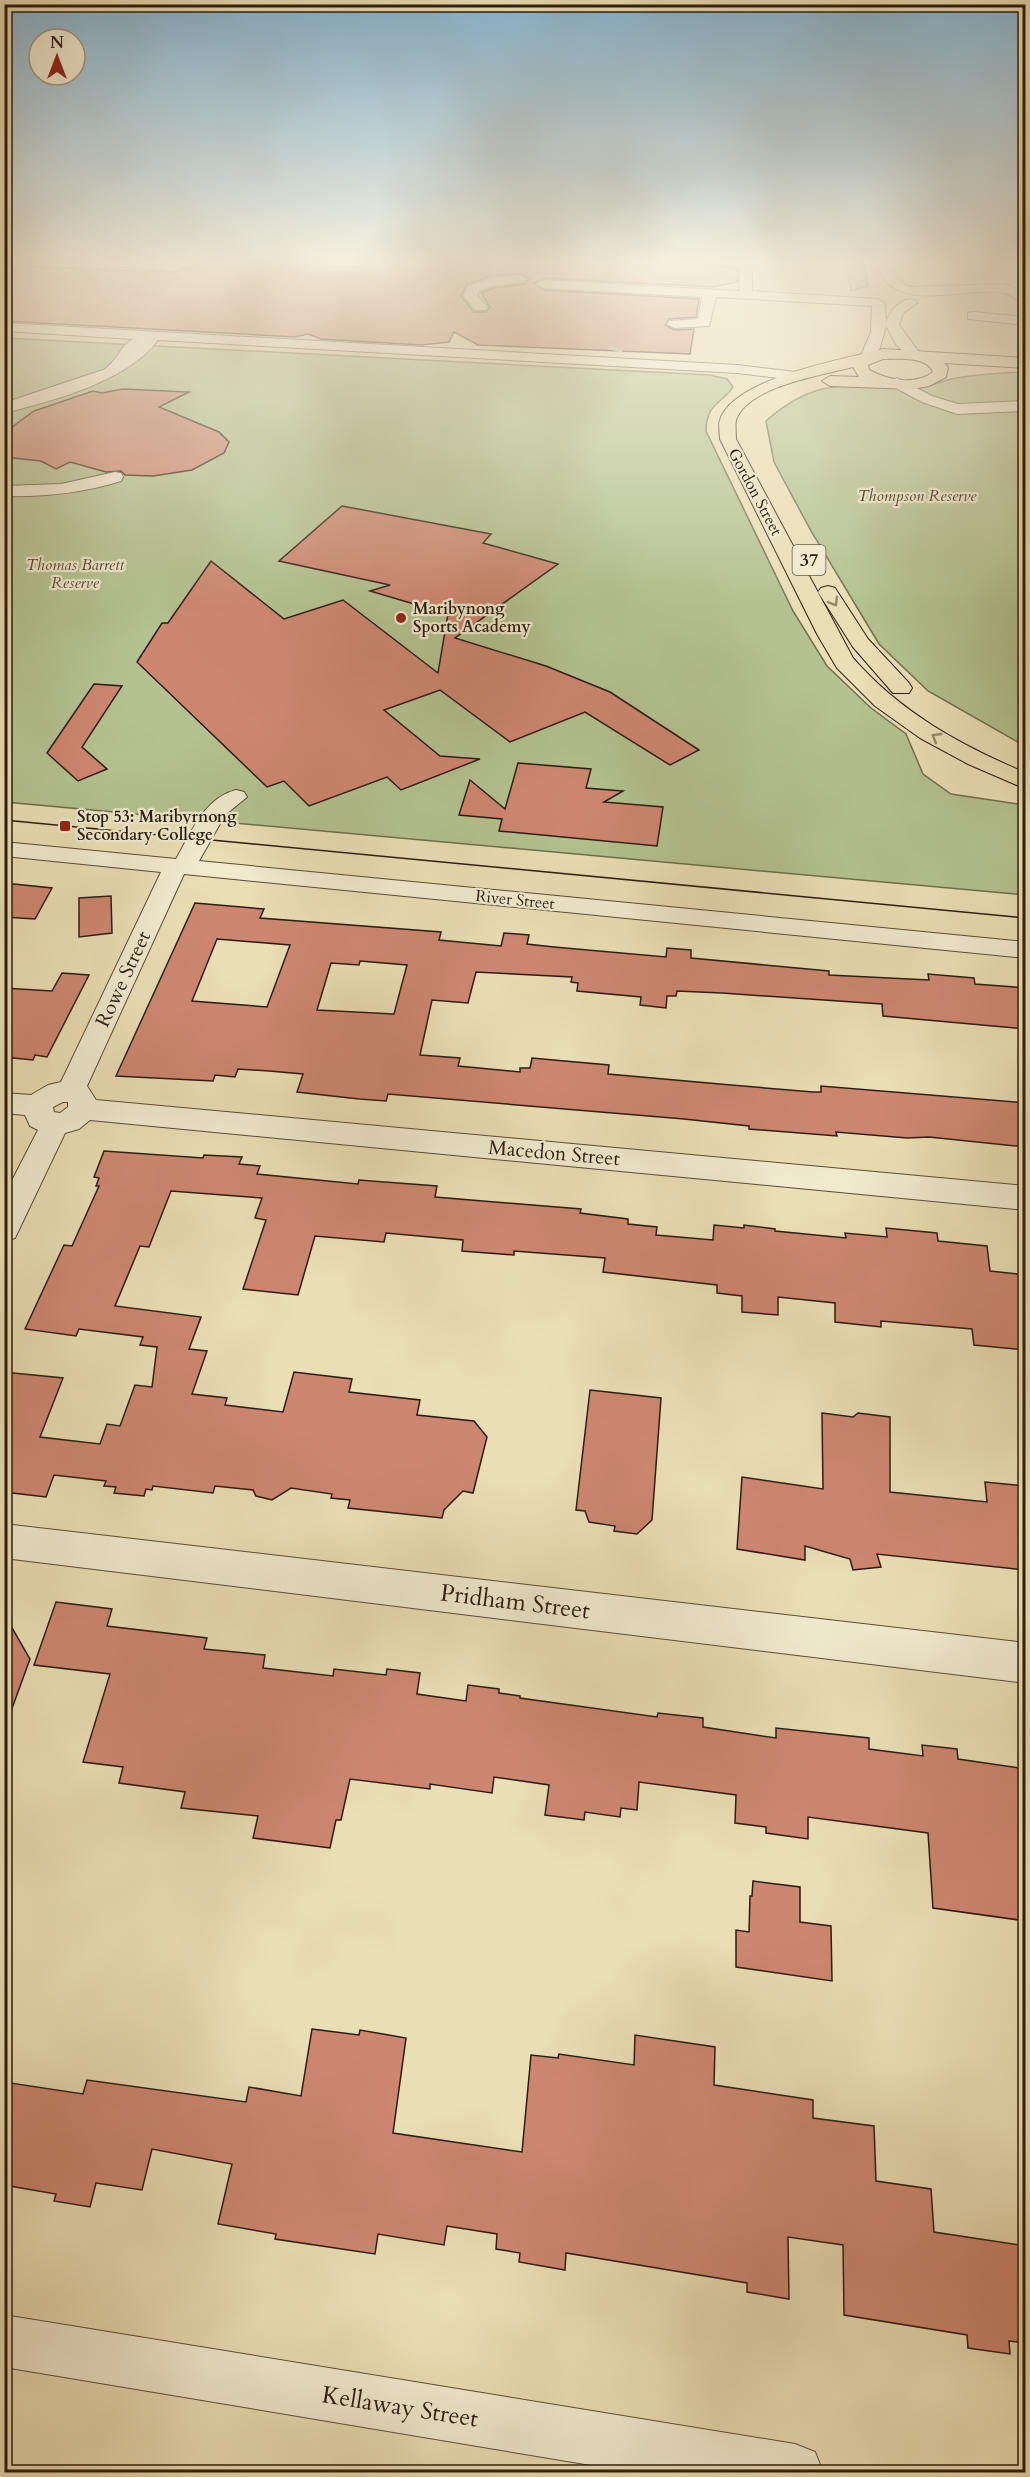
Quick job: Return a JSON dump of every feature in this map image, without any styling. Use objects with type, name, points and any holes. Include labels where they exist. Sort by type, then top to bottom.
[{"type":"main road","name":"Gordon Street","points":[[796,376],[762,388],[748,397],[728,420],[728,439],[806,588],[832,644],[862,682],[883,700],[934,736],[973,744],[1026,762]]},
{"type":"main road","points":[[872,376],[893,383]]},
{"type":"main road","points":[[936,379],[939,376]]},
{"type":"main road","name":"Gordon Street","points":[[751,420],[771,400],[801,386],[842,380],[893,383],[936,379],[945,376]]},
{"type":"main road","name":"Gordon Street","points":[[751,446],[790,526],[854,636],[874,662],[912,697]]},
{"type":"main road","name":"Gordon Street","points":[[973,744],[1026,782]]},
{"type":"street","points":[[4,408],[101,376]]},
{"type":"street","points":[[738,376],[750,384],[748,397]]},
{"type":"street","points":[[792,376],[796,376]]},
{"type":"street","points":[[936,379],[932,392],[939,399],[970,408],[993,408]]},
{"type":"street","points":[[893,383],[944,406],[966,410],[1026,406]]},
{"type":"street","points":[[4,490],[61,491],[90,486],[115,477]]},
{"type":"street","points":[[90,486],[120,495]]},
{"type":"street","name":"Rowe Street","points":[[76,1100],[180,867],[216,811],[236,797]]},
{"type":"street","name":"River Street","points":[[4,849],[1026,950]]},
{"type":"street","points":[[4,1229],[46,1115],[49,1095],[76,1100]]},
{"type":"street","name":"Macedon Street","points":[[76,1100],[1026,1198]]},
{"type":"street","points":[[4,1102],[46,1115]]},
{"type":"street","name":"Pridham Street","points":[[4,1541],[1026,1663]]},
{"type":"street","name":"Kellaway Street","points":[[4,2340],[795,2472]]},
{"type":"green space","name":"Maribynong Sports Academy","points":[[4,376],[713,376],[727,379],[733,387],[712,409],[706,431],[793,611],[827,666],[871,708],[906,734],[923,774],[951,794],[1025,805],[1025,895],[5,802]]},
{"type":"green space","name":"Thompson Reserve","points":[[970,376],[1025,376],[1025,746],[928,691],[879,644],[811,531],[774,462],[766,421],[786,405],[822,389],[840,386],[921,387]]},
{"type":"building","points":[[123,389],[189,392],[159,407],[219,432],[229,442],[224,453],[192,470],[153,476],[125,475],[121,471],[106,472],[70,462],[56,469],[41,461],[4,457],[4,433],[34,411],[93,391],[102,393]]},
{"type":"building","points":[[342,506],[491,534],[483,543],[558,564],[455,638],[546,666],[610,692],[699,750],[670,765],[585,712],[510,742],[440,690],[384,710],[440,756],[480,759],[401,790],[387,777],[309,806],[284,781],[267,787],[137,662],[162,623],[168,623],[211,561],[284,619],[343,600],[438,673],[448,614],[370,591],[390,585],[279,561]]},
{"type":"building","points":[[94,684],[122,686],[82,747],[107,769],[78,781],[47,753]]},
{"type":"building","points":[[518,763],[591,769],[586,788],[623,791],[604,802],[663,807],[657,846],[499,831],[502,819],[459,815],[470,780],[505,809]]},
{"type":"building","points":[[4,883],[52,888],[35,919],[4,917]]},
{"type":"building","points":[[111,896],[112,933],[79,937],[79,898]]},
{"type":"building","points":[[195,903],[264,909],[260,918],[441,932],[439,940],[501,946],[504,933],[529,935],[527,944],[554,947],[666,957],[667,948],[691,950],[691,958],[829,971],[829,975],[929,980],[928,974],[974,978],[975,984],[1026,988],[1026,1029],[883,1016],[882,1004],[722,993],[677,991],[676,996],[667,996],[666,1008],[640,1005],[641,997],[577,991],[578,983],[571,982],[572,977],[476,972],[468,1003],[432,1000],[420,1055],[460,1058],[458,1066],[520,1072],[520,1068],[530,1068],[532,1058],[609,1065],[608,1074],[813,1092],[821,1092],[821,1086],[1026,1103],[1026,1147],[929,1137],[907,1138],[836,1132],[837,1136],[749,1129],[749,1126],[684,1119],[388,1094],[386,1101],[359,1099],[297,1092],[303,1074],[269,1071],[238,1069],[235,1077],[215,1075],[213,1081],[116,1076]],"holes":[[[217,939],[290,945],[267,1007],[192,1001]],[[360,961],[407,965],[394,1014],[317,1010],[331,963],[359,965]]]},
{"type":"building","points":[[62,973],[89,975],[47,1057],[35,1055],[33,1060],[4,1057],[4,988],[52,991]]},
{"type":"building","points":[[104,1151],[203,1158],[204,1155],[242,1157],[239,1164],[260,1166],[257,1174],[358,1184],[359,1180],[437,1186],[435,1197],[581,1209],[580,1213],[628,1219],[628,1224],[657,1227],[656,1235],[713,1240],[714,1225],[744,1228],[744,1225],[775,1229],[775,1231],[846,1238],[845,1233],[887,1237],[886,1228],[937,1233],[938,1241],[987,1246],[990,1271],[1026,1275],[1026,1350],[974,1345],[972,1329],[881,1321],[881,1327],[835,1322],[835,1303],[778,1297],[778,1315],[742,1312],[742,1296],[717,1293],[717,1285],[603,1272],[605,1258],[514,1251],[514,1255],[462,1251],[463,1240],[386,1233],[384,1242],[315,1236],[298,1295],[243,1289],[266,1220],[255,1218],[262,1198],[171,1191],[149,1247],[140,1246],[115,1306],[201,1317],[189,1349],[207,1351],[192,1394],[227,1398],[225,1405],[283,1412],[294,1372],[352,1379],[349,1392],[420,1400],[417,1415],[474,1421],[487,1437],[473,1493],[463,1491],[444,1510],[442,1518],[348,1508],[350,1500],[331,1498],[332,1494],[291,1488],[272,1500],[256,1496],[253,1490],[215,1486],[213,1493],[153,1486],[152,1490],[146,1489],[144,1496],[114,1493],[116,1487],[104,1486],[106,1481],[54,1475],[46,1497],[4,1492],[4,1372],[63,1378],[40,1437],[100,1444],[107,1424],[120,1426],[135,1385],[152,1387],[157,1347],[140,1345],[143,1337],[79,1329],[76,1336],[25,1329],[64,1245],[72,1246],[99,1186],[96,1186],[99,1178],[94,1177]]},
{"type":"building","points":[[590,1390],[661,1398],[652,1520],[637,1534],[614,1531],[615,1526],[589,1522],[585,1511],[576,1510]]},
{"type":"building","points":[[822,1413],[853,1417],[858,1413],[890,1417],[890,1492],[987,1502],[985,1482],[1026,1486],[1026,1570],[877,1554],[881,1567],[853,1570],[850,1559],[805,1546],[805,1560],[737,1549],[742,1477],[823,1489]]},
{"type":"building","points":[[56,1602],[112,1609],[107,1626],[207,1638],[204,1649],[265,1655],[263,1668],[333,1676],[334,1669],[386,1675],[387,1669],[420,1673],[417,1694],[466,1701],[468,1685],[499,1689],[499,1693],[520,1696],[520,1698],[657,1717],[658,1713],[703,1718],[703,1727],[776,1738],[776,1728],[869,1738],[869,1749],[923,1756],[922,1745],[957,1749],[958,1759],[1026,1769],[1026,1921],[933,1908],[928,1833],[808,1817],[808,1839],[766,1833],[766,1827],[735,1823],[736,1795],[639,1782],[637,1810],[621,1808],[620,1817],[585,1812],[584,1820],[545,1815],[549,1785],[494,1777],[492,1793],[430,1784],[430,1789],[350,1779],[341,1820],[336,1820],[330,1848],[253,1838],[258,1816],[181,1808],[185,1792],[119,1783],[123,1767],[83,1762],[110,1674],[34,1665]]},
{"type":"building","points":[[4,1614],[30,1659],[7,1722],[4,1721]]},
{"type":"building","points":[[753,1881],[800,1887],[800,1922],[831,1926],[832,1981],[736,1967],[736,1930],[749,1932],[750,1896],[752,1896]]},
{"type":"building","points":[[312,2029],[359,2035],[360,2030],[406,2038],[393,2133],[522,2152],[531,2055],[558,2058],[559,2054],[634,2065],[635,2035],[715,2047],[714,2085],[813,2100],[813,2118],[874,2126],[876,2181],[931,2189],[934,2232],[1026,2246],[1026,2343],[1009,2341],[1010,2354],[968,2348],[967,2335],[844,2315],[843,2245],[788,2237],[789,2299],[747,2292],[747,2283],[566,2253],[565,2270],[519,2262],[520,2253],[496,2249],[497,2234],[447,2226],[444,2245],[378,2234],[375,2254],[275,2239],[276,2234],[218,2224],[232,2164],[152,2149],[142,2190],[96,2183],[90,2207],[54,2201],[56,2194],[4,2185],[4,2082],[83,2094],[87,2080],[246,2102],[249,2087],[301,2096]]},
{"type":"tram line","points":[[4,820],[1026,918]]},
{"type":"place","name":"Maribynong Sports Academy","points":[[401,618]]},
{"type":"place","name":"Stop 53: Maribyrnong Secondary College","points":[[65,826]]},
{"type":"park label","name":"Thomas Barrett Reserve","points":[[75,574]]}]
